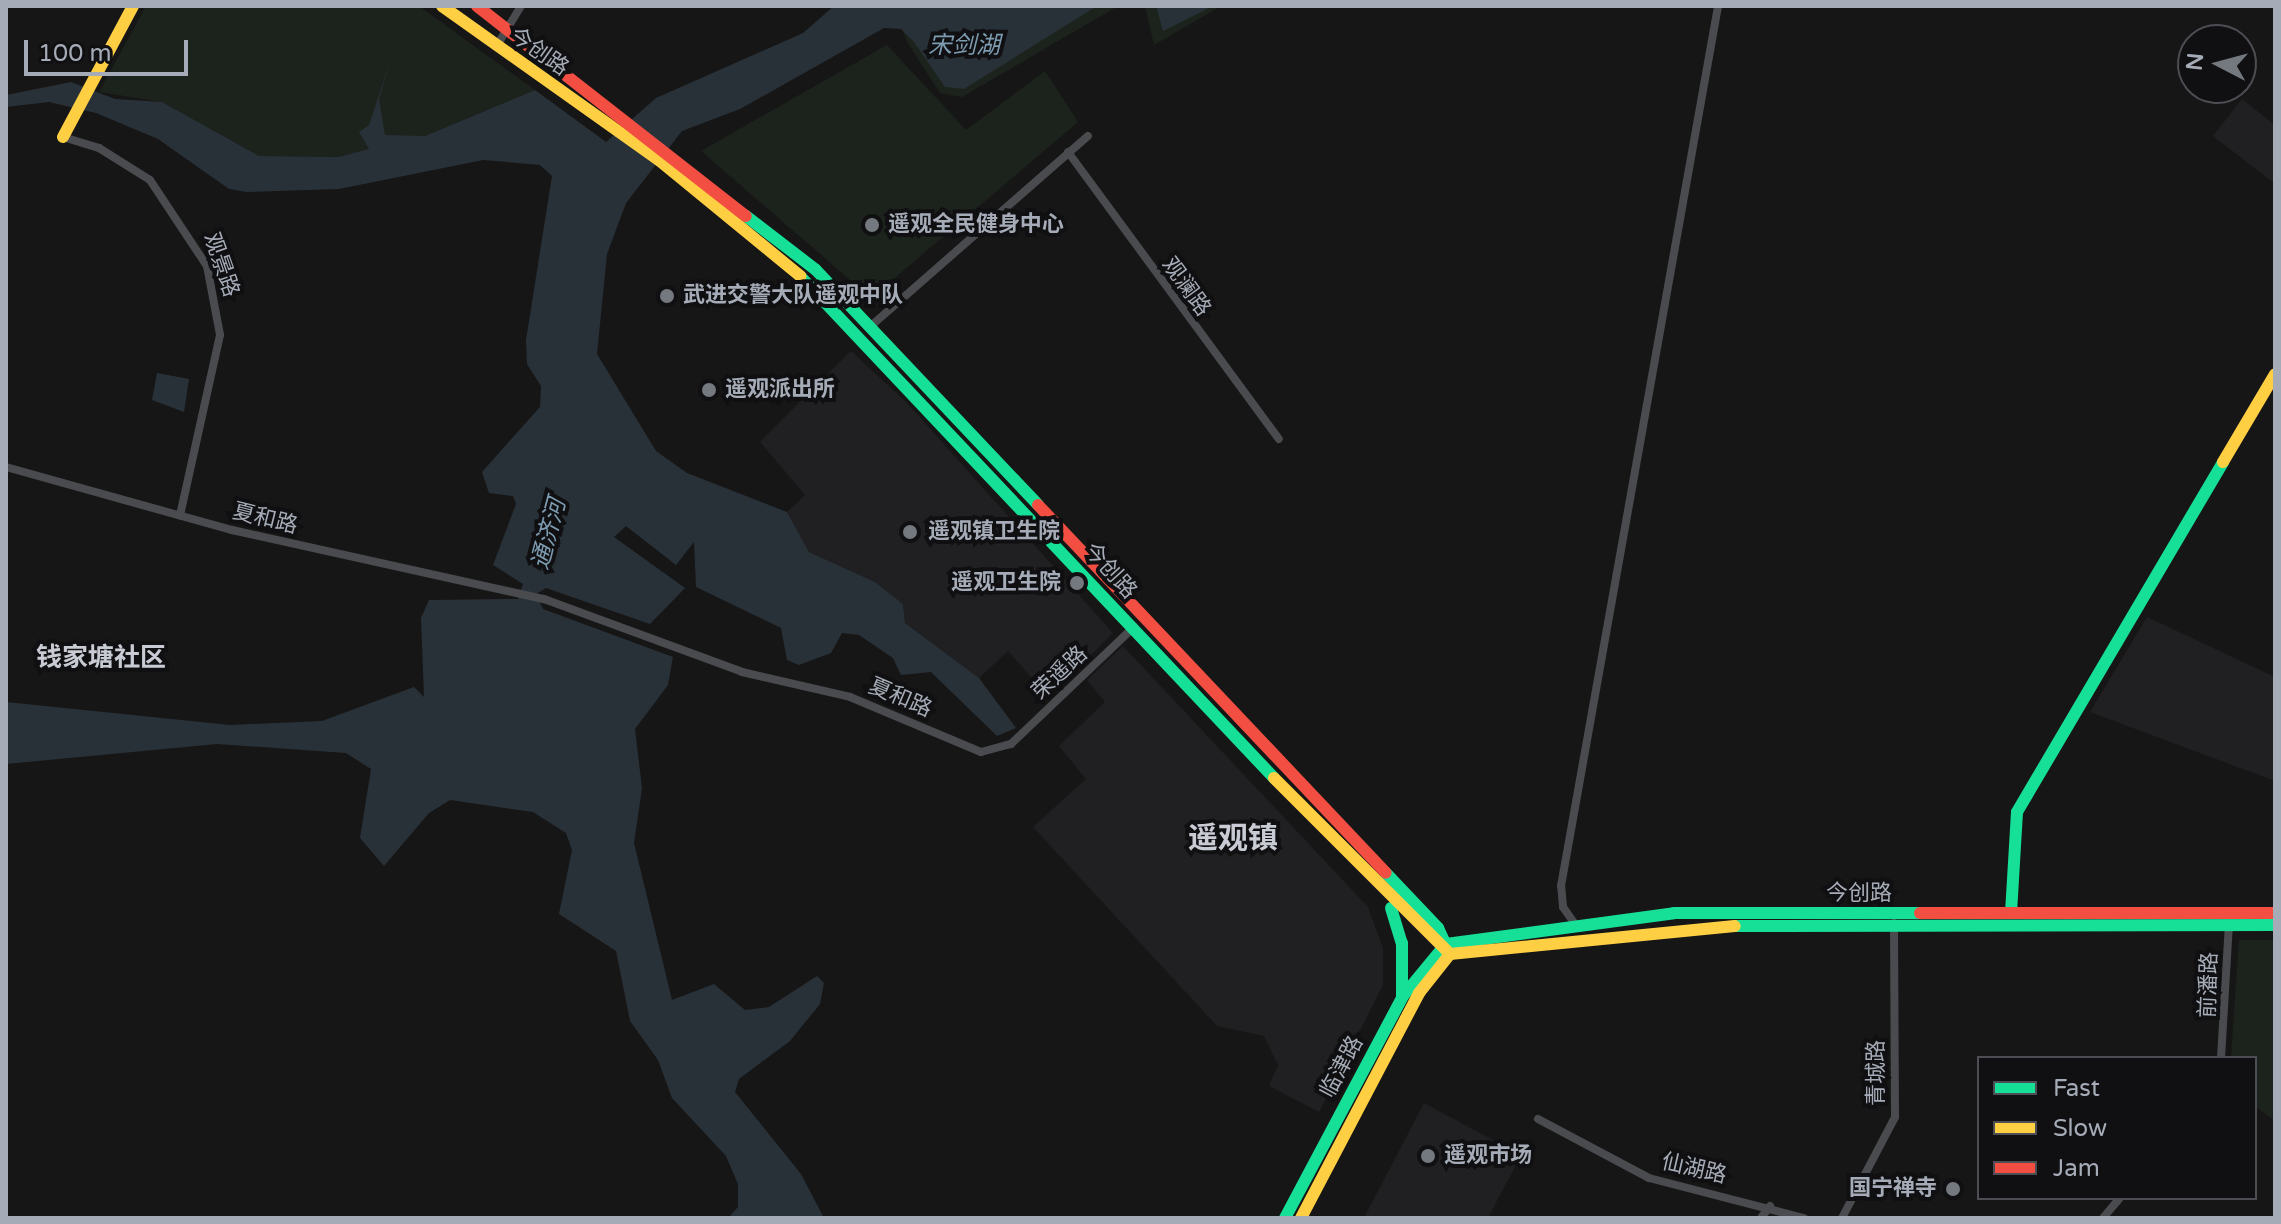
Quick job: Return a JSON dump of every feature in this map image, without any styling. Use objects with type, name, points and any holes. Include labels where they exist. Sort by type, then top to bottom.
[{"type":"main road","points":[[63,137],[133,6]]},
{"type":"main road","name":"今创路","points":[[442,6],[659,160],[832,304],[1378,889],[1445,949],[1688,926],[1894,920],[2229,919],[2275,913]]},
{"type":"main road","name":"今创路","points":[[477,6],[669,150],[872,325],[1445,949]]},
{"type":"main road","points":[[2011,913],[2017,812],[2275,374]]},
{"type":"main road","points":[[1378,889],[1402,943],[1402,998]]},
{"type":"main road","name":"今创路","points":[[1445,949],[1674,913],[1894,920],[2011,913],[2229,919],[2275,925]]},
{"type":"main road","name":"临津路","points":[[1285,1218],[1402,998],[1445,949]]},
{"type":"main road","name":"临津路","points":[[1301,1218],[1445,949]]},
{"type":"street","points":[[496,47],[521,6]]},
{"type":"street","points":[[1577,927],[1563,907],[1561,886],[1718,6]]},
{"type":"street","points":[[872,325],[1088,136]]},
{"type":"street","name":"观景路","points":[[63,137],[99,148],[150,180],[207,266],[220,335],[180,516]]},
{"type":"street","name":"观澜路","points":[[1068,152],[1279,439]]},
{"type":"street","name":"夏和路","points":[[6,467],[180,516],[520,592],[742,672],[850,697],[981,752],[1011,744]]},
{"type":"street","name":"荣遥路","points":[[1011,744],[1134,627]]},
{"type":"street","name":"前潘路","points":[[2221,1056],[2229,919]]},
{"type":"street","name":"青城路","points":[[1842,1218],[1895,1117],[1894,920]]},
{"type":"street","name":"仙湖路","points":[[1538,1119],[1649,1178],[1770,1206],[1804,1218]]},
{"type":"street","points":[[2103,1218],[2118,1200]]},
{"type":"street","points":[[1761,1218],[1770,1206]]},
{"type":"shaded area","points":[[146,6],[419,6],[535,90],[425,136],[338,157],[259,156],[162,102],[99,92]]},
{"type":"shaded area","points":[[894,6],[1118,6],[962,97],[940,93],[907,42]]},
{"type":"shaded area","points":[[1145,6],[1221,6],[1154,45]]},
{"type":"shaded area","name":"遥观全民健身中心","points":[[887,45],[966,130],[1045,71],[1078,122],[871,298],[701,151]]},
{"type":"shaded area","points":[[2238,104],[2248,104],[2275,125],[2275,184],[2213,136]]},
{"type":"shaded area","name":"遥观镇卫生院","points":[[851,351],[907,403],[1113,633],[1049,697],[1008,651],[979,678],[905,623],[903,604],[875,582],[809,552],[787,512],[805,495],[760,442]]},
{"type":"shaded area","points":[[2147,617],[2275,677],[2275,781],[2090,712]]},
{"type":"shaded area","points":[[1123,646],[1368,907],[1383,948],[1383,985],[1319,1112],[1269,1086],[1278,1065],[1264,1036],[1217,1026],[1033,827],[1086,779],[1059,746],[1105,702],[1087,680]]},
{"type":"shaded area","points":[[2239,940],[2275,940],[2275,1121],[2257,1108],[2257,1056],[2231,1056]]},
{"type":"shaded area","name":"遥观市场","points":[[1424,1103],[1521,1155],[1488,1218],[1364,1218]]},
{"type":"water","points":[[834,6],[1097,6],[964,89],[945,87],[914,42],[901,29],[884,28],[740,109],[682,131],[626,203],[607,254],[597,354],[656,451],[687,473],[787,512],[809,552],[875,582],[903,604],[905,623],[979,678],[1016,728],[997,736],[931,672],[901,675],[893,658],[859,635],[842,633],[831,653],[799,665],[787,660],[781,628],[696,587],[694,542],[676,565],[626,526],[614,537],[685,588],[650,624],[546,588],[536,594],[543,609],[673,657],[668,685],[635,729],[642,788],[634,843],[672,1000],[714,984],[745,1010],[769,1007],[817,976],[824,983],[820,1004],[790,1041],[739,1079],[735,1092],[801,1174],[824,1218],[728,1218],[738,1207],[738,1184],[726,1156],[672,1098],[658,1060],[630,1021],[616,951],[559,914],[572,850],[566,833],[533,812],[450,800],[429,813],[384,866],[360,838],[371,769],[346,753],[217,744],[6,764],[6,702],[230,725],[322,721],[414,687],[424,697],[421,618],[429,600],[518,599],[523,584],[493,565],[516,504],[513,496],[489,493],[482,472],[540,407],[541,386],[527,364],[526,340],[552,176],[540,165],[483,160],[339,189],[247,192],[229,189],[158,139],[96,113],[49,102],[6,107],[6,95],[71,82],[115,99],[162,102],[259,156],[338,157],[369,149],[359,132],[369,125],[391,59],[379,99],[385,135],[425,136],[535,90],[606,142],[656,98],[803,33]]},
{"type":"water","points":[[1156,6],[1213,6],[1163,31]]},
{"type":"water","points":[[157,373],[189,379],[184,412],[152,400]]},
{"type":"traffic: fast","points":[[746,216],[816,270],[1038,505]]},
{"type":"traffic: fast","points":[[800,276],[1274,778]]},
{"type":"traffic: fast","points":[[2011,913],[2017,812],[2223,462]]},
{"type":"traffic: fast","points":[[1386,873],[1438,928],[1450,954]]},
{"type":"traffic: fast","points":[[1391,908],[1402,943],[1402,995]]},
{"type":"traffic: fast","points":[[1285,1218],[1403,996],[1446,944],[1674,913],[1920,913]]},
{"type":"traffic: fast","points":[[1735,926],[2275,925]]},
{"type":"traffic: slow","points":[[63,137],[133,6]]},
{"type":"traffic: slow","points":[[442,6],[659,160],[800,276]]},
{"type":"traffic: slow","points":[[2223,462],[2275,374]]},
{"type":"traffic: slow","points":[[1274,778],[1450,954],[1735,926]]},
{"type":"traffic: slow","points":[[1301,1218],[1419,993],[1450,954]]},
{"type":"traffic: jam","points":[[477,6],[746,216]]},
{"type":"traffic: jam","points":[[1038,505],[1386,873]]},
{"type":"traffic: jam","points":[[1920,913],[2275,913]]},
{"type":"place","name":"遥观全民健身中心","points":[[872,225]]},
{"type":"place","name":"武进交警大队遥观中队","points":[[667,296]]},
{"type":"place","name":"遥观派出所","points":[[709,390]]},
{"type":"place","name":"遥观镇卫生院","points":[[910,532]]},
{"type":"place","name":"遥观卫生院","points":[[1077,583]]},
{"type":"place","name":"遥观市场","points":[[1428,1156]]},
{"type":"place","name":"国宁禅寺","points":[[1953,1189]]},
{"type":"district","name":"钱家塘社区","points":[[101,658]]},
{"type":"district","name":"遥观镇","points":[[1233,839]]},
{"type":"water label","name":"宋剑湖","points":[[964,46]]},
{"type":"water label","name":"通济河","points":[[549,534]]}]
